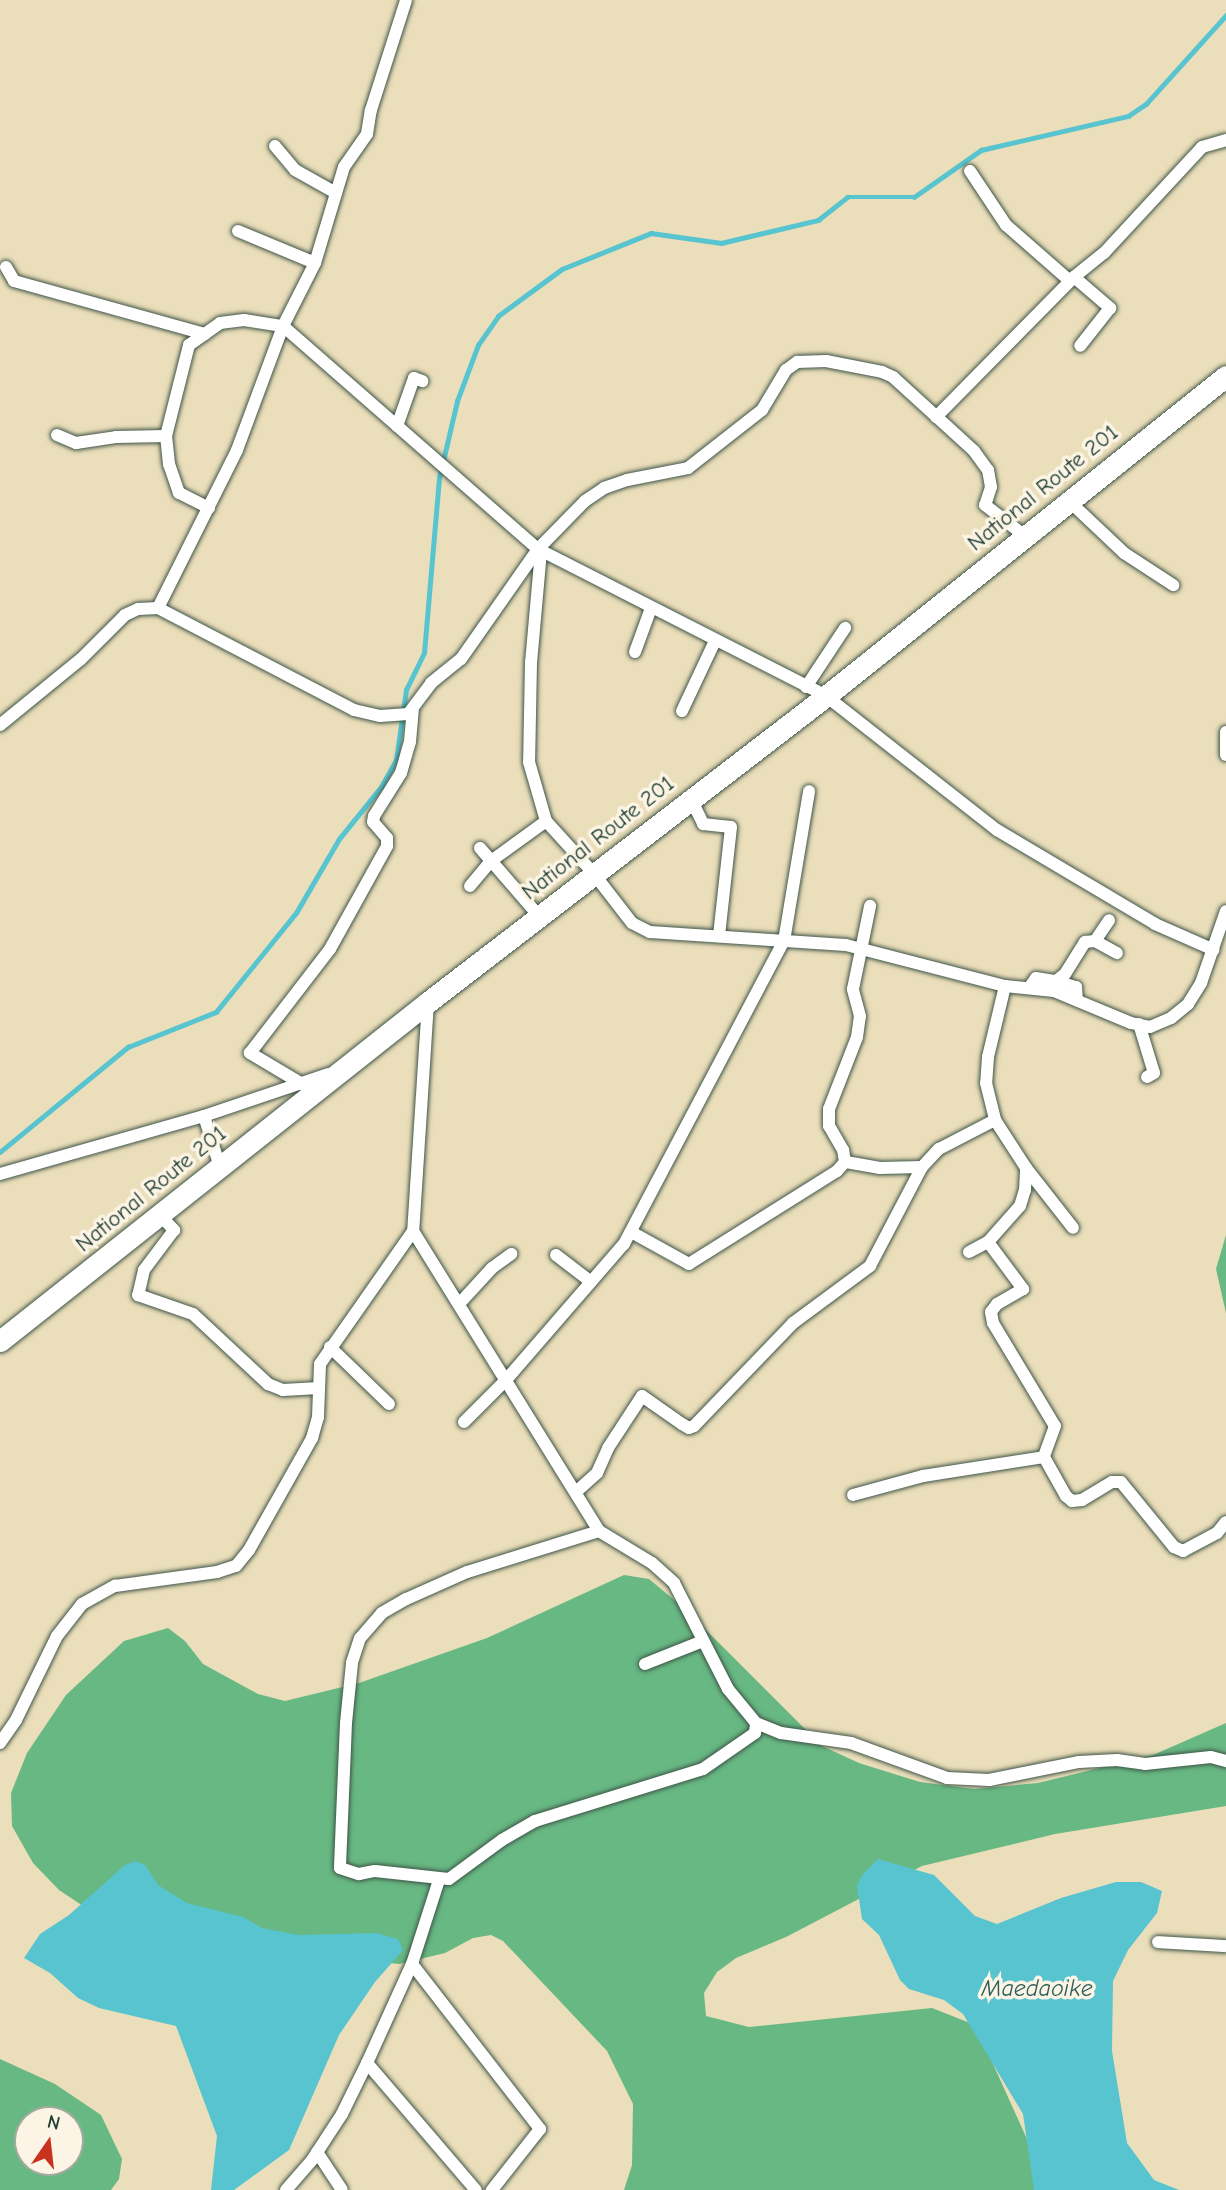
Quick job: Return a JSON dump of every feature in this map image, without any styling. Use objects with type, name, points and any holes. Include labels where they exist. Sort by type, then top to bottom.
[{"type":"highway","name":"National Route 201","points":[[0,1341],[428,1002],[826,696],[1226,376]]},
{"type":"street","points":[[158,608],[237,450],[283,326],[314,262],[344,167],[367,134],[371,110],[406,0]]},
{"type":"street","points":[[936,417],[1072,279],[1104,253],[1202,147],[1226,140]]},
{"type":"street","points":[[275,146],[295,170],[336,193]]},
{"type":"street","points":[[970,171],[1006,225],[1110,308],[1080,346]]},
{"type":"street","points":[[238,231],[314,262]]},
{"type":"street","points":[[6,267],[14,281],[205,334]]},
{"type":"street","points":[[209,508],[179,494],[169,464],[166,436],[189,345],[220,323],[244,320],[283,326],[539,550],[826,696],[997,830],[1155,924],[1214,950]]},
{"type":"street","points":[[0,725],[81,659],[125,615],[138,609],[158,608],[354,710],[380,716],[406,713],[431,683],[461,659],[539,550],[585,501],[604,488],[627,480],[688,468],[762,410],[786,370],[797,362],[826,360],[882,372],[893,377],[974,451],[988,470],[992,487],[985,505],[1025,536]]},
{"type":"street","points":[[397,426],[414,378],[422,381]]},
{"type":"street","points":[[57,435],[76,443],[116,437],[166,436]]},
{"type":"street","points":[[1069,501],[1124,553],[1173,585]]},
{"type":"street","points":[[539,550],[531,662],[529,762],[546,821],[594,874],[632,923],[650,932],[860,949],[1005,986],[1054,991],[1150,1027],[1171,1018],[1188,1004],[1201,983],[1226,911]]},
{"type":"street","points":[[635,652],[652,608]]},
{"type":"street","points":[[806,687],[845,628]]},
{"type":"street","points":[[682,711],[715,641]]},
{"type":"street","points":[[302,1084],[250,1053],[330,949],[387,846],[387,838],[373,822],[374,816],[401,773],[410,743],[406,713]]},
{"type":"street","points":[[1226,732],[1226,755]]},
{"type":"street","points":[[464,1422],[506,1380],[591,1283],[631,1232],[784,941],[809,791]]},
{"type":"street","points":[[691,799],[703,824],[731,827],[719,936]]},
{"type":"street","points":[[470,886],[491,861],[546,821]]},
{"type":"street","points":[[480,848],[539,916]]},
{"type":"street","points":[[845,1162],[843,1150],[829,1126],[829,1109],[857,1037],[860,1016],[853,989],[870,906]]},
{"type":"street","points":[[1095,941],[1108,920]]},
{"type":"street","points":[[1056,981],[1065,974],[1085,942],[1095,941],[1117,953]]},
{"type":"street","points":[[1029,988],[1036,978],[1056,981],[1076,987],[1077,1000]]},
{"type":"street","points":[[1005,986],[988,1057],[986,1083],[995,1120],[1026,1168],[1073,1228]]},
{"type":"street","points":[[0,1743],[16,1720],[57,1636],[82,1604],[115,1586],[217,1572],[236,1566],[249,1550],[312,1438],[318,1417],[320,1364],[413,1231],[428,1002]]},
{"type":"street","points":[[1139,1024],[1154,1073],[1147,1077]]},
{"type":"street","points":[[0,1174],[204,1116],[345,1068]]},
{"type":"street","points":[[204,1116],[220,1167]]},
{"type":"street","points":[[577,1492],[597,1474],[608,1448],[642,1396],[682,1424],[689,1428],[694,1426],[793,1323],[870,1266],[922,1167],[939,1149],[995,1120]]},
{"type":"street","points":[[631,1232],[681,1261],[697,1261],[837,1171],[845,1162]]},
{"type":"street","points":[[845,1162],[880,1168],[922,1167]]},
{"type":"street","points":[[969,1252],[988,1242],[1020,1206],[1026,1190],[1026,1168]]},
{"type":"street","points":[[160,1215],[174,1230],[144,1270],[138,1295],[193,1314],[268,1384],[283,1390],[319,1388]]},
{"type":"street","points":[[413,1231],[600,1531],[652,1563],[674,1583],[728,1689],[756,1723],[781,1733],[851,1743],[947,1778],[989,1780],[1079,1762],[1117,1760],[1145,1764],[1211,1756],[1226,1761]]},
{"type":"street","points":[[988,1242],[1023,1289],[997,1304],[991,1312],[993,1323],[1055,1426],[1044,1457],[1066,1496],[1072,1501],[1082,1500],[1112,1482],[1121,1482],[1174,1547],[1183,1551],[1217,1533],[1226,1522]]},
{"type":"street","points":[[459,1304],[492,1268],[511,1254]]},
{"type":"street","points":[[556,1255],[591,1283]]},
{"type":"street","points":[[330,1347],[389,1404]]},
{"type":"street","points":[[853,1495],[923,1476],[1044,1457]]},
{"type":"street","points":[[600,1531],[467,1573],[406,1599],[382,1613],[360,1638],[352,1663],[346,1723],[340,1868],[359,1874],[375,1871],[449,1879],[510,1834],[536,1821],[703,1769],[735,1750],[755,1733],[756,1723]]},
{"type":"street","points":[[645,1664],[703,1641]]},
{"type":"street","points":[[285,2190],[317,2152],[342,2114],[412,1964],[439,1880]]},
{"type":"street","points":[[1158,1942],[1226,1946]]},
{"type":"street","points":[[412,1964],[540,2129],[492,2190]]},
{"type":"street","points":[[367,2063],[476,2190]]},
{"type":"street","points":[[317,2152],[342,2190]]},
{"type":"green space","points":[[1226,1235],[1226,1313],[1216,1269]]},
{"type":"green space","points":[[624,1575],[649,1579],[685,1609],[822,1746],[859,1763],[920,1782],[974,1789],[1038,1783],[1153,1755],[1226,1723],[1226,1806],[1055,1834],[922,1866],[786,1937],[736,1958],[717,1972],[704,1993],[706,2016],[749,2027],[932,2008],[970,2023],[989,2055],[1050,2190],[624,2190],[632,2165],[633,2104],[607,2051],[503,1941],[491,1935],[473,1938],[445,1953],[399,1964],[311,1956],[92,1912],[59,1890],[33,1863],[12,1826],[11,1793],[27,1753],[66,1695],[124,1641],[168,1628],[185,1641],[203,1664],[258,1694],[285,1701],[359,1683],[487,1638]]},
{"type":"green space","points":[[0,2059],[55,2084],[101,2115],[122,2159],[119,2179],[111,2190],[0,2190]]},
{"type":"water","name":"Maedaoike","points":[[878,1859],[934,1875],[975,1916],[997,1924],[1061,1898],[1116,1882],[1141,1882],[1162,1891],[1157,1913],[1128,1950],[1113,1981],[1112,2051],[1127,2143],[1154,2180],[1179,2190],[1034,2190],[1023,2114],[963,2014],[944,2000],[909,1989],[900,1980],[879,1935],[862,1919],[857,1886],[862,1875]]},
{"type":"water","points":[[136,1861],[146,1866],[158,1885],[187,1903],[243,1917],[262,1928],[298,1935],[377,1933],[398,1939],[403,1950],[375,1982],[339,2035],[289,2150],[234,2190],[211,2190],[217,2136],[176,2026],[99,2008],[78,1998],[50,1973],[24,1958],[40,1934],[69,1915],[125,1865]]},
{"type":"waterway","points":[[0,1152],[128,1047],[216,1012],[296,913],[339,839],[381,787],[396,760],[406,690],[424,653],[439,478],[457,401],[478,345],[498,316],[562,269],[651,233],[721,243],[818,220],[847,197],[914,197],[981,150],[1128,116],[1146,104],[1226,15]]}]
